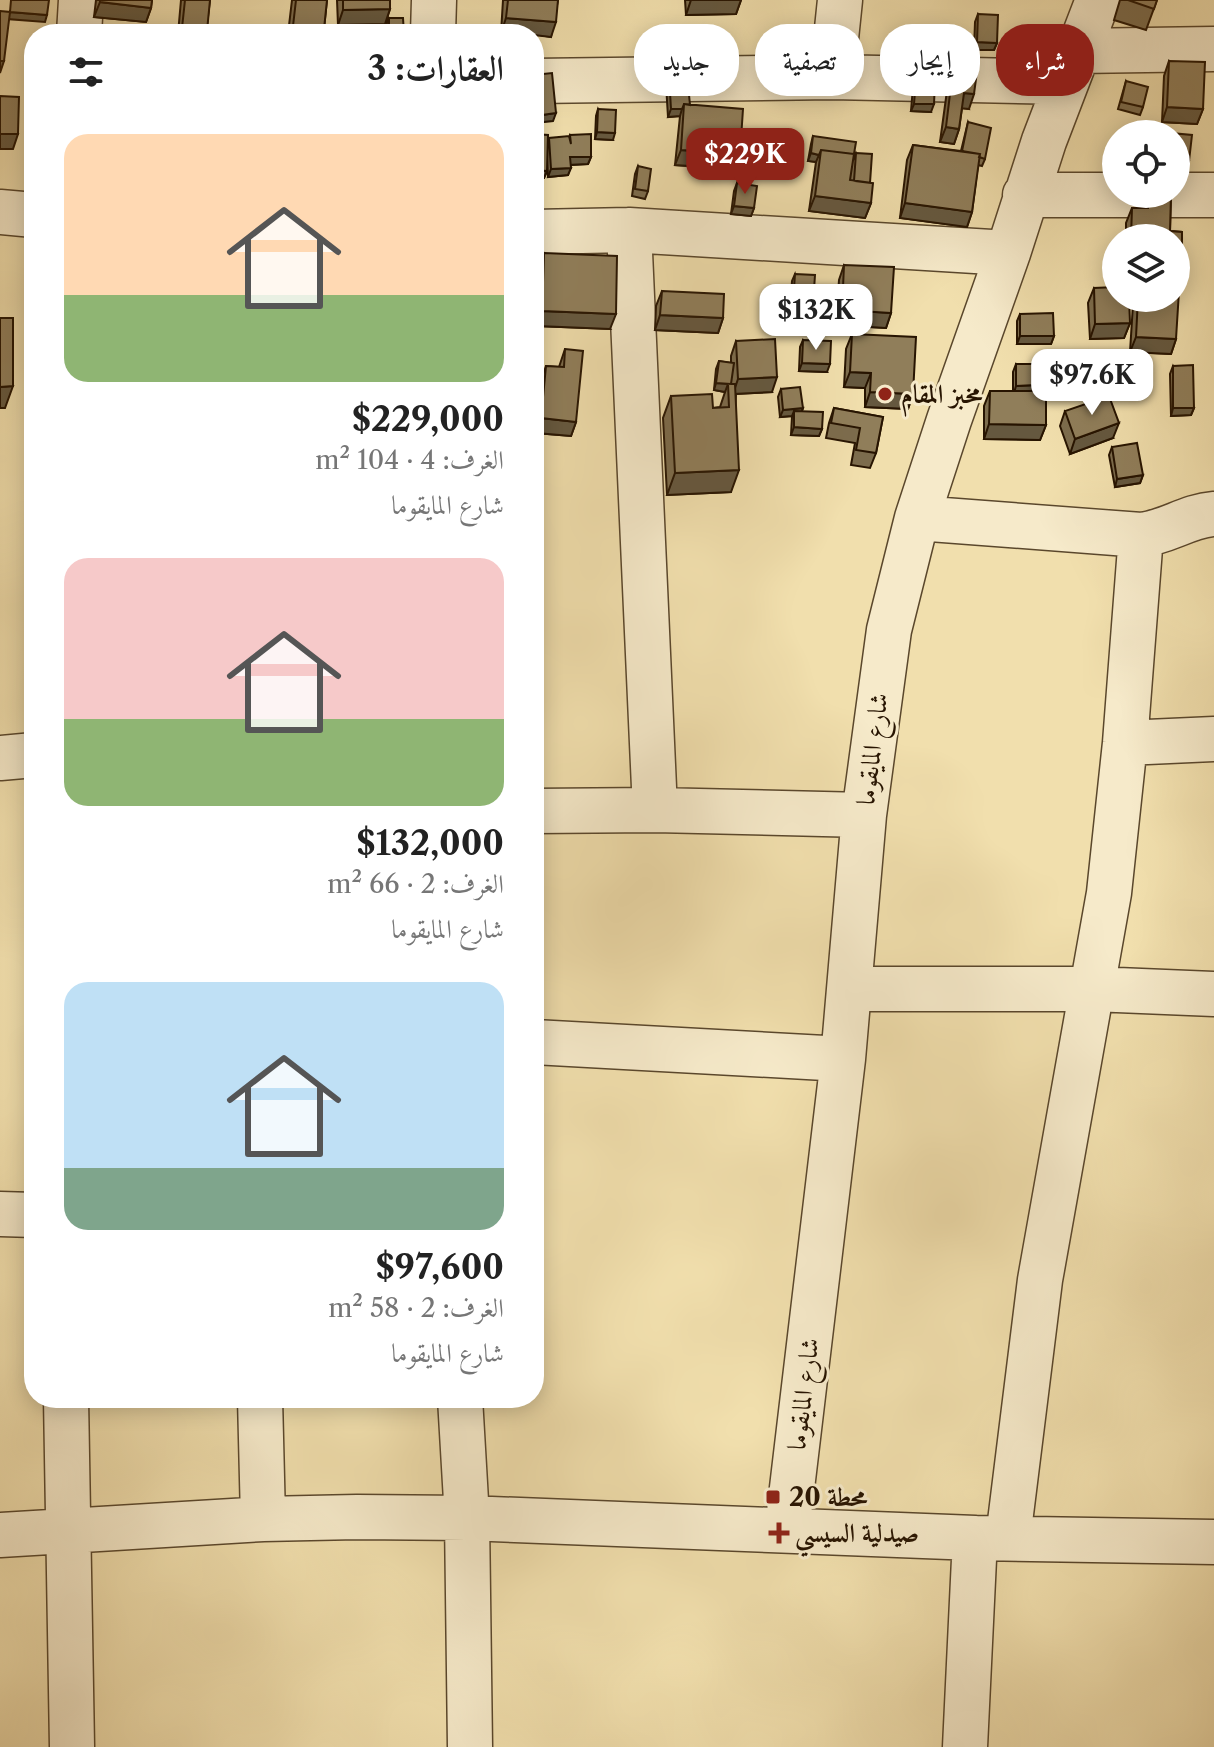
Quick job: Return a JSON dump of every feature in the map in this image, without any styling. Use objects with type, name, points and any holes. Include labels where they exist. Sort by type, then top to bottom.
[{"type":"street","points":[[80,24],[81,0]]},
{"type":"street","points":[[433,24],[434,0]]},
{"type":"street","points":[[838,24],[840,0]]},
{"type":"street","name":"شارع المايقوما","points":[[1089,24],[1098,0]]},
{"type":"street","points":[[1094,63],[1214,49]]},
{"type":"street","points":[[864,76],[996,69]]},
{"type":"street","points":[[544,81],[755,78]]},
{"type":"street","name":"شارع المايقوما","points":[[787,1530],[843,1059],[864,815],[889,630],[917,518],[1061,96]]},
{"type":"street","points":[[1025,195],[1214,195]]},
{"type":"street","points":[[0,212],[24,214]]},
{"type":"street","points":[[629,230],[655,810]]},
{"type":"street","points":[[544,232],[629,230],[1008,253]]},
{"type":"street","points":[[917,518],[1141,535],[1165,532],[1199,515],[1214,514]]},
{"type":"street","points":[[965,1747],[991,1538],[1109,893],[1125,743],[1141,535]]},
{"type":"street","points":[[1125,743],[1214,739]]},
{"type":"street","points":[[0,758],[24,756]]},
{"type":"street","points":[[544,811],[864,815]]},
{"type":"street","points":[[849,989],[1093,989],[1214,994]]},
{"type":"street","points":[[544,1043],[843,1059]]},
{"type":"street","points":[[0,1214],[24,1215]]},
{"type":"street","points":[[66,1408],[72,1747]]},
{"type":"street","points":[[260,1408],[263,1519]]},
{"type":"street","points":[[461,1408],[467,1518],[470,1747]]},
{"type":"street","points":[[0,1535],[263,1519],[467,1518],[991,1538],[1214,1542]]},
{"type":"building","points":[[11,0],[49,0],[47,15],[10,12]]},
{"type":"building","points":[[100,0],[152,0],[151,8]]},
{"type":"building","points":[[185,0],[210,0],[208,24],[182,24]]},
{"type":"building","points":[[296,0],[327,0],[325,24],[293,24]]},
{"type":"building","points":[[343,0],[390,0],[390,9],[343,10]]},
{"type":"building","points":[[508,0],[558,0],[556,22],[506,18]]},
{"type":"building","points":[[1128,0],[1157,0],[1154,9]]},
{"type":"building","points":[[0,11],[10,12],[4,61],[0,61]]},
{"type":"building","points":[[978,14],[998,15],[996,43],[980,42]]},
{"type":"building","points":[[389,18],[403,18],[403,24],[389,24]]},
{"type":"building","points":[[1169,61],[1205,62],[1203,109],[1167,107]]},
{"type":"building","points":[[552,73],[556,113],[544,115],[544,74]]},
{"type":"building","points":[[1126,81],[1148,87],[1143,107],[1121,102]]},
{"type":"building","points":[[0,96],[19,97],[18,134],[0,134]]},
{"type":"building","points":[[670,96],[689,96],[690,105],[671,109]]},
{"type":"building","points":[[915,96],[934,96],[934,104],[914,104]]},
{"type":"building","points":[[950,96],[964,96],[959,129],[946,127]]},
{"type":"building","points":[[684,104],[743,109],[740,154],[681,150]]},
{"type":"building","points":[[598,109],[616,110],[615,133],[597,132]]},
{"type":"building","points":[[968,122],[991,128],[985,159],[979,157],[980,154],[962,151]]},
{"type":"building","points":[[591,134],[591,157],[570,157],[571,168],[551,169],[549,138],[569,136],[571,144],[570,135]]},
{"type":"building","points":[[544,135],[548,135],[547,171],[544,171]]},
{"type":"building","points":[[813,136],[856,142],[854,154],[821,150],[819,155],[811,153]]},
{"type":"building","points":[[913,145],[980,154],[972,212],[905,203]]},
{"type":"building","points":[[821,150],[854,154],[850,180],[873,183],[871,203],[815,196]]},
{"type":"building","points":[[856,153],[872,154],[870,183],[854,181]]},
{"type":"building","points":[[638,166],[651,169],[648,191],[635,189]]},
{"type":"building","points":[[737,183],[757,186],[754,208],[734,206]]},
{"type":"building","points":[[1132,208],[1171,208],[1170,224],[1131,224]]},
{"type":"building","points":[[544,253],[617,256],[616,314],[544,311]]},
{"type":"building","points":[[844,265],[894,267],[891,313],[842,310]]},
{"type":"building","points":[[795,274],[815,275],[812,319],[792,318]]},
{"type":"building","points":[[1094,288],[1102,288],[1102,312],[1130,312],[1130,323],[1095,324]]},
{"type":"building","points":[[662,291],[724,294],[723,318],[660,315]]},
{"type":"building","points":[[1137,312],[1178,312],[1176,339],[1136,337]]},
{"type":"building","points":[[1053,313],[1054,336],[1020,336],[1020,314]]},
{"type":"building","points":[[0,318],[13,318],[13,386],[0,387]]},
{"type":"building","points":[[852,334],[916,337],[913,394],[870,392],[871,373],[850,372]]},
{"type":"building","points":[[775,339],[777,377],[738,379],[736,341]]},
{"type":"building","points":[[803,340],[831,341],[830,364],[802,363]]},
{"type":"building","points":[[565,349],[583,351],[576,422],[544,418],[546,366],[564,367]]},
{"type":"building","points":[[719,361],[734,363],[731,384],[716,383]]},
{"type":"building","points":[[1016,364],[1035,364],[1036,385],[1016,386]]},
{"type":"building","points":[[1193,365],[1194,408],[1173,408],[1173,366]]},
{"type":"building","points":[[728,384],[735,384],[739,470],[675,473],[671,396],[712,394],[713,408],[729,407]]},
{"type":"building","points":[[800,387],[803,408],[783,410],[781,389]]},
{"type":"building","points":[[990,391],[1046,391],[1046,425],[989,424]]},
{"type":"building","points":[[1109,396],[1119,423],[1075,439],[1065,411]]},
{"type":"building","points":[[834,408],[883,417],[876,453],[856,450],[860,428],[831,423]]},
{"type":"building","points":[[794,411],[823,412],[822,429],[794,427]]},
{"type":"building","points":[[1137,443],[1143,475],[1117,479],[1112,447]]},
{"type":"place","name":"مخبز المقام","points":[[885,394]]},
{"type":"place","name":"محطة 20","points":[[773,1497]]},
{"type":"place","name":"صيدلية السيسي","points":[[779,1533]]}]
